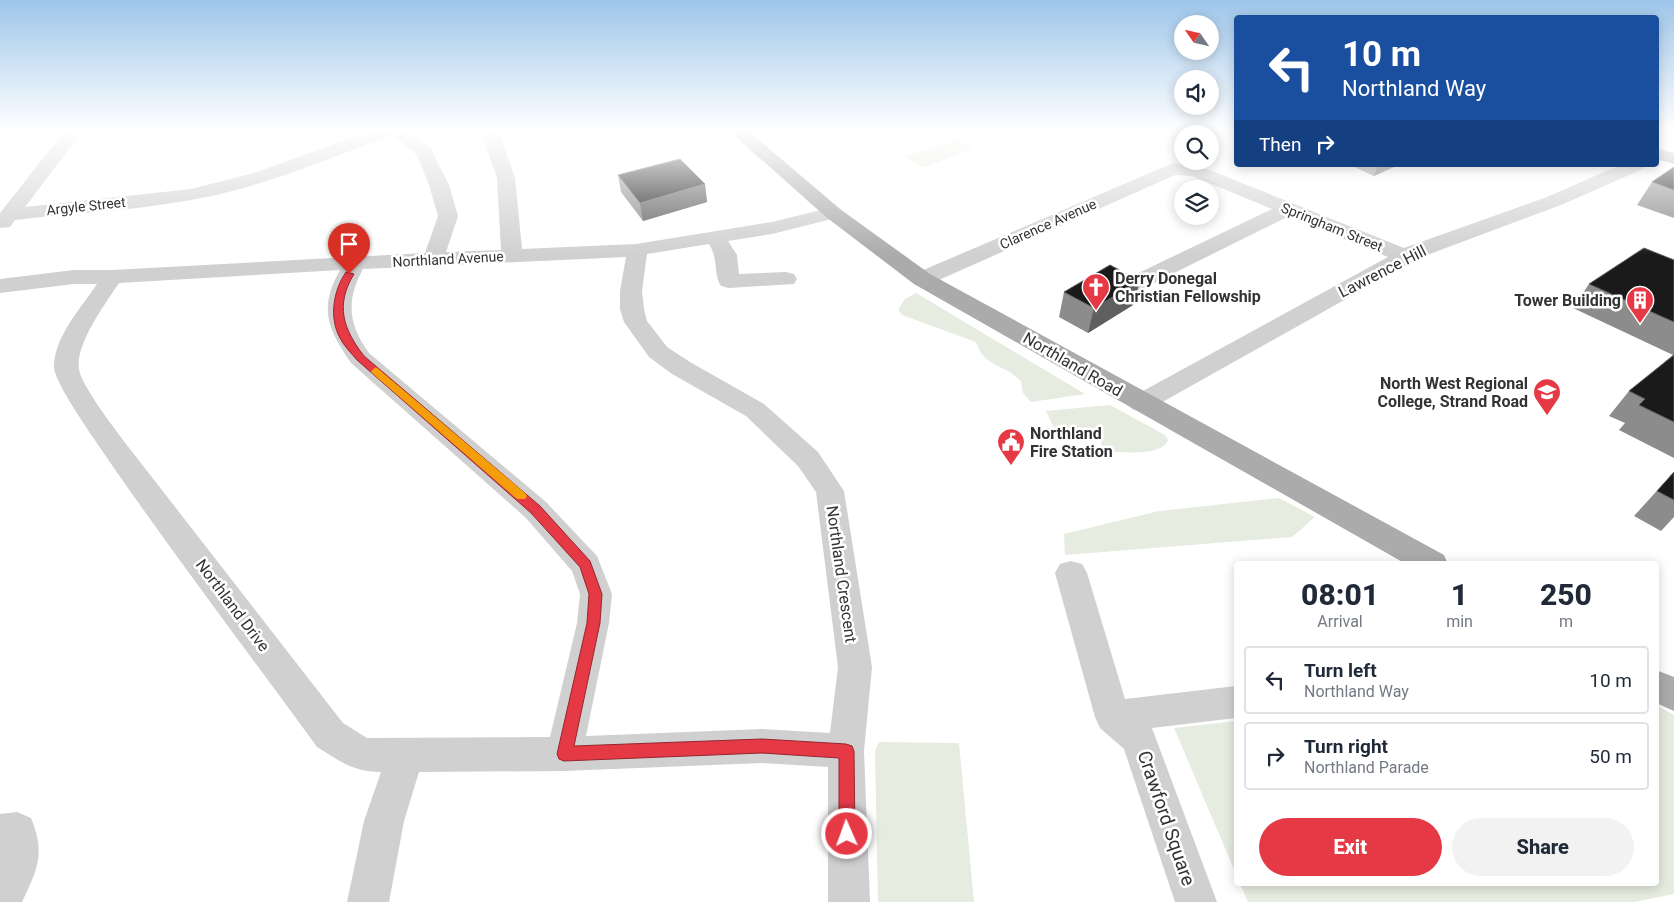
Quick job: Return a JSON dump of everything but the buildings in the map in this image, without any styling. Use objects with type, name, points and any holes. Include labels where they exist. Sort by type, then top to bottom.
[{"type":"main road","name":"Northland Road","points":[[785,171],[834,213],[922,279],[1141,403],[1429,561]]},
{"type":"main road","points":[[1659,688],[1674,695]]},
{"type":"street","points":[[5,220],[43,171]]},
{"type":"street","name":"Argyle Street","points":[[5,220],[215,189],[274,171]]},
{"type":"street","points":[[433,171],[448,216],[433,260]]},
{"type":"street","points":[[504,171],[506,178],[512,256]]},
{"type":"street","name":"Clarence Avenue","points":[[922,279],[1168,171]]},
{"type":"street","name":"Springham Street","points":[[1195,171],[1405,256]]},
{"type":"street","name":"Lawrence Hill","points":[[1141,403],[1405,256],[1473,229],[1554,201],[1622,171]]},
{"type":"street","points":[[1134,284],[1288,210]]},
{"type":"street","name":"Northland Avenue","points":[[0,286],[74,277],[112,277],[636,250],[772,228],[834,213]]},
{"type":"street","points":[[715,238],[726,255],[729,280],[786,279]]},
{"type":"street","name":"Northland Crescent","points":[[636,250],[637,256],[631,291],[632,309],[636,322],[658,352],[681,368],[755,410],[808,459],[830,491],[855,667],[846,751],[849,902]]},
{"type":"street","points":[[355,263],[343,284],[338,317],[345,338],[360,358],[536,510],[586,565],[596,594],[593,623],[564,754]]},
{"type":"street","name":"Northland Drive","points":[[112,277],[80,327],[69,350],[66,369],[87,409],[153,500],[330,734],[363,755],[564,754],[762,746],[846,751]]},
{"type":"street","points":[[1070,573],[1113,717],[1234,702]]},
{"type":"street","name":"Crawford Square","points":[[1113,717],[1140,739],[1196,902]]},
{"type":"street","points":[[368,902],[384,821],[405,756]]},
{"type":"street","points":[[0,834],[17,832],[19,864],[0,902]]},
{"type":"shaded area","points":[[916,293],[1085,394],[1031,402],[1023,393],[1021,381],[984,357],[976,342],[902,315],[898,310],[905,299]]},
{"type":"shaded area","points":[[1110,405],[1165,435],[1168,440],[1158,449],[1149,451],[1104,451],[1098,436],[1058,437],[1046,411]]},
{"type":"shaded area","points":[[1279,498],[1315,517],[1292,537],[1065,555],[1064,534],[1159,511]]},
{"type":"shaded area","points":[[1659,707],[1674,715],[1674,894],[1634,902],[1248,902],[1241,886],[1659,886]]},
{"type":"shaded area","points":[[1234,721],[1234,869],[1174,728]]},
{"type":"shaded area","points":[[879,742],[959,743],[974,902],[878,902],[875,751]]},
{"type":"slow traffic","points":[[376,371],[521,496]]},
{"type":"place","name":"Derry Donegal Christian Fellowship","points":[[1096,311]]},
{"type":"place","name":"Tower Building","points":[[1640,324]]},
{"type":"place","name":"North West Regional College, Strand Road","points":[[1547,416]]},
{"type":"place","name":"Northland Fire Station","points":[[1011,466]]},
{"type":"route","points":[[349,274],[343,284],[338,317],[345,338],[360,358],[408,397],[536,510],[586,565],[596,594],[593,623],[564,754],[625,750],[762,746],[846,751],[847,834]]}]
